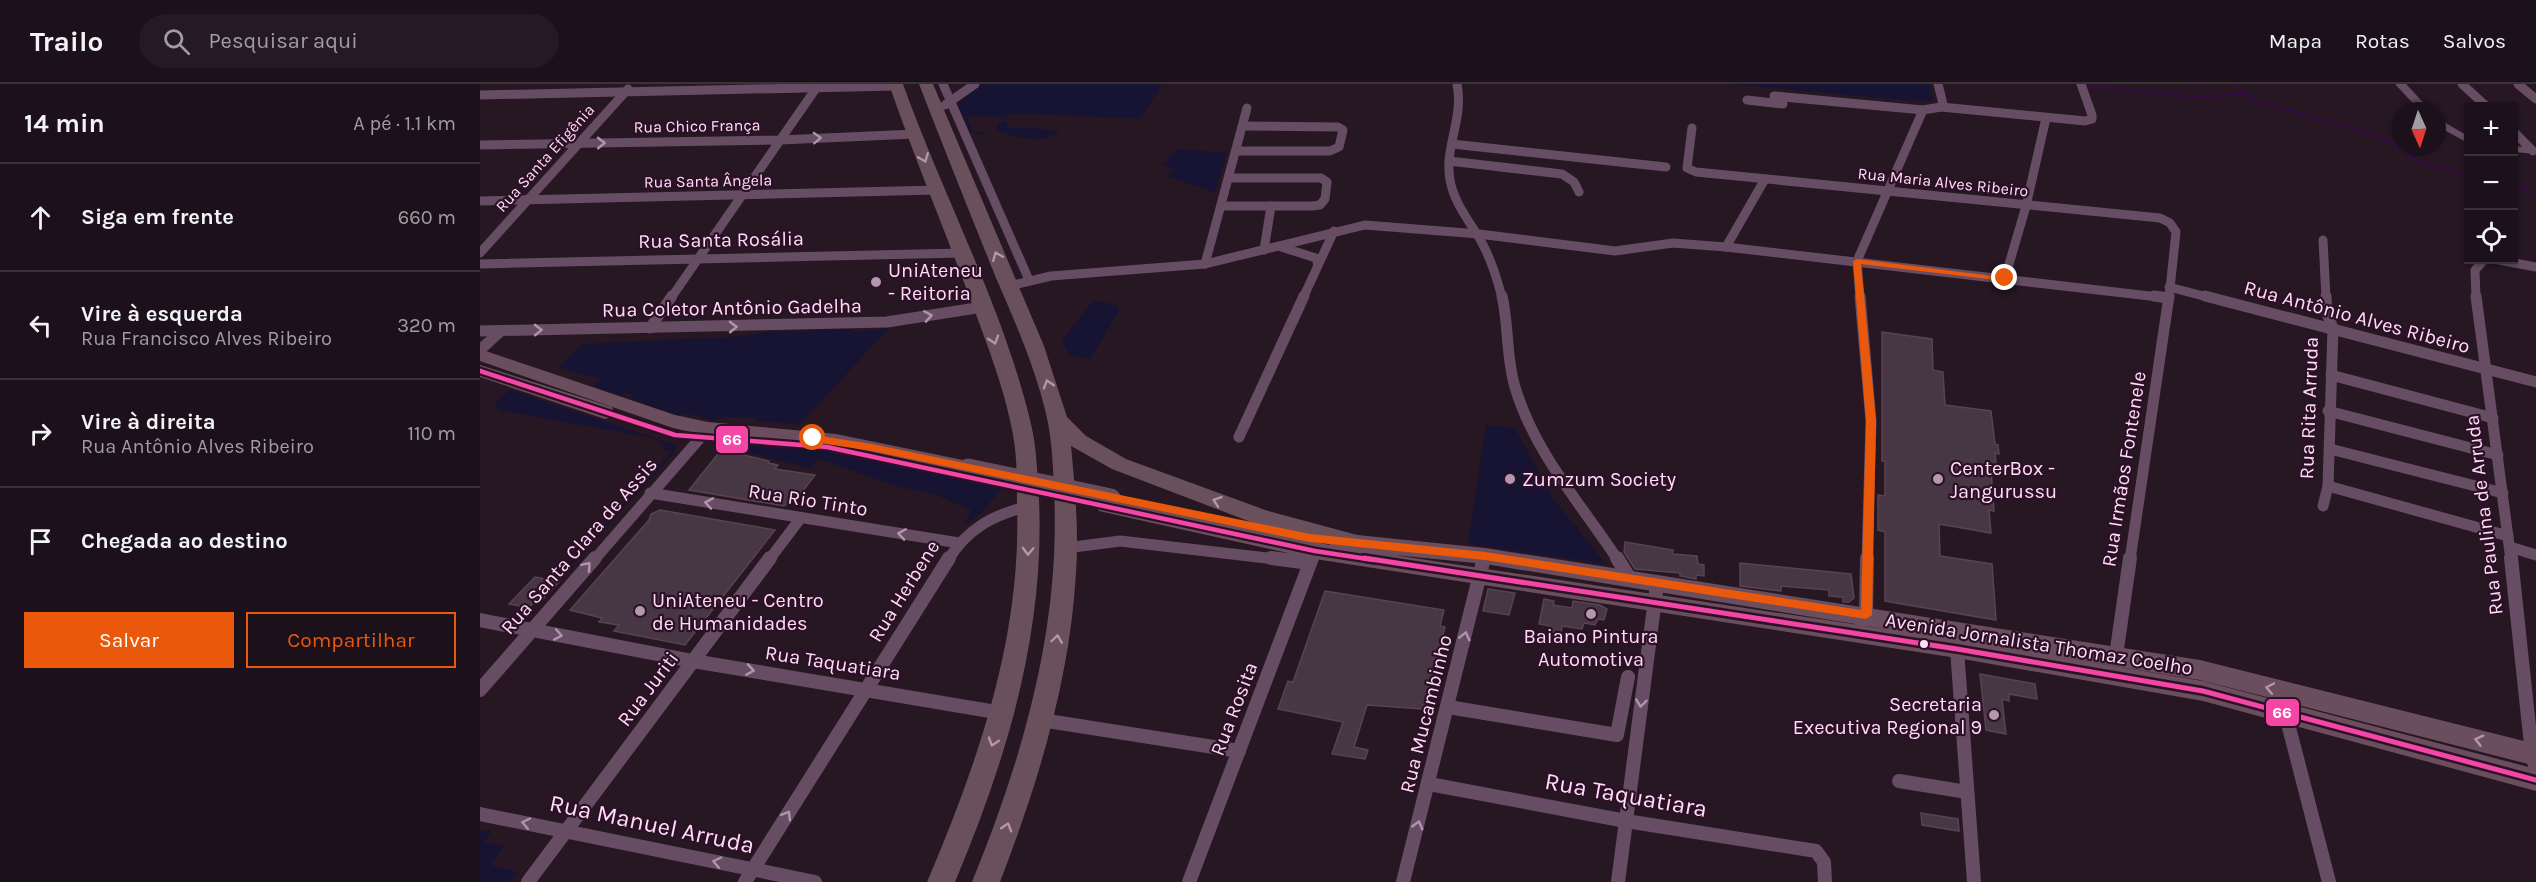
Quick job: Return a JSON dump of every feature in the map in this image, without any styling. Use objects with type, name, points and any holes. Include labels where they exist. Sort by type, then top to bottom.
[{"type":"highway","points":[[926,84],[943,106],[1009,286],[1036,349],[1058,420],[1064,479],[1066,548],[1057,646],[1041,720],[1002,842],[986,882]]},
{"type":"highway","points":[[896,85],[983,307],[1012,390],[1024,434],[1029,506],[1028,564],[1011,684],[974,800],[941,882]]},
{"type":"highway","points":[[1058,420],[1078,441],[1119,464],[1264,518],[1353,542]]},
{"type":"main road","name":"Avenida Jornalista Thomaz Coelho","points":[[480,355],[703,433]]},
{"type":"main road","name":"Avenida Jornalista Thomaz Coelho","points":[[480,371],[675,435],[703,433],[827,447],[966,471],[1108,502],[1281,533],[1485,556],[1630,579],[1656,594],[1852,633],[1957,649],[2086,661],[2116,656],[2202,681],[2535,759]]},
{"type":"main road","name":"Avenida Jornalista Thomaz Coelho","points":[[1108,502],[1312,557],[1480,578],[1866,615],[2086,661],[2202,681],[2285,712],[2536,780]]},
{"type":"street","points":[[480,93],[801,84]]},
{"type":"street","points":[[943,84],[943,106],[1029,280]]},
{"type":"street","points":[[943,106],[975,84]]},
{"type":"street","points":[[1457,84],[1462,108],[1449,161],[1453,190],[1479,234],[1491,260],[1506,312],[1510,366],[1522,409],[1556,474],[1630,579]]},
{"type":"street","points":[[1938,84],[1942,96],[1941,107]]},
{"type":"street","points":[[1774,96],[1923,111],[1941,107],[2079,121],[2092,119],[2081,84]]},
{"type":"street","points":[[2400,84],[2417,102]]},
{"type":"street","points":[[2462,84],[2482,102]]},
{"type":"street","points":[[2518,84],[2536,99]]},
{"type":"street","points":[[629,88],[896,85]]},
{"type":"street","points":[[650,328],[818,86]]},
{"type":"street","name":"Rua Santa Efigênia","points":[[480,253],[629,88]]},
{"type":"street","points":[[1747,100],[1845,110],[1844,102]]},
{"type":"street","points":[[1205,264],[1247,108]]},
{"type":"street","points":[[1852,633],[1866,615],[1871,421],[1857,261],[1923,111]]},
{"type":"street","points":[[2005,278],[2026,206],[2046,118]]},
{"type":"street","points":[[1236,151],[1337,149],[1343,130],[1338,127],[1244,126]]},
{"type":"street","points":[[2446,126],[2464,137]]},
{"type":"street","name":"Rua Maria Alves Ribeiro","points":[[1692,128],[1689,170],[2026,206],[2139,215],[2170,222],[2176,232],[2169,292]]},
{"type":"street","name":"Rua Chico França","points":[[480,145],[780,140],[915,134]]},
{"type":"street","points":[[2518,136],[2535,151]]},
{"type":"street","points":[[1452,144],[1666,167]]},
{"type":"street","points":[[2518,149],[2535,151]]},
{"type":"street","points":[[1449,161],[1562,174],[1574,182],[1580,192]]},
{"type":"street","points":[[1221,206],[1306,206],[1323,202],[1327,185],[1325,179],[1229,178]]},
{"type":"street","points":[[1726,247],[1765,179]]},
{"type":"street","name":"Rua Santa Ângela","points":[[480,201],[937,190]]},
{"type":"street","points":[[1264,250],[1271,206]]},
{"type":"street","points":[[1009,286],[1029,280],[1205,264],[1365,225],[1479,234]]},
{"type":"street","points":[[1239,437],[1334,231]]},
{"type":"street","name":"Rua Antônio Alves Ribeiro","points":[[1479,234],[1615,251],[1673,243],[1726,247],[2005,278],[2169,292],[2332,328],[2536,382]]},
{"type":"street","name":"Rua Rita Arruda","points":[[2323,240],[2327,314],[2332,328],[2328,411],[2330,449],[2328,486],[2323,506]]},
{"type":"street","points":[[1279,246],[1316,258],[1318,264]]},
{"type":"street","name":"Rua Santa Rosália","points":[[480,264],[962,253]]},
{"type":"street","name":"Rua Paulina de Arruda","points":[[2480,264],[2475,270],[2474,282],[2503,494],[2535,759]]},
{"type":"street","points":[[2518,264],[2536,267]]},
{"type":"street","name":"Rua Irmãos Fontenele","points":[[2116,656],[2169,292]]},
{"type":"street","name":"Rua Coletor Antônio Gadelha","points":[[480,331],[887,322],[983,307]]},
{"type":"street","points":[[480,350],[501,331]]},
{"type":"street","points":[[2331,375],[2493,418]]},
{"type":"street","points":[[2328,411],[2498,455]]},
{"type":"street","name":"Rua Santa Clara de Assis","points":[[480,690],[703,433]]},
{"type":"street","points":[[2330,449],[2503,494]]},
{"type":"street","points":[[2328,486],[2509,542],[2536,555]]},
{"type":"street","name":"Rua Rio Tinto","points":[[650,493],[959,543]]},
{"type":"street","name":"Rua Herbene","points":[[749,876],[959,543],[975,526],[993,516],[1029,506]]},
{"type":"street","name":"Rua Juriti","points":[[528,882],[800,519]]},
{"type":"street","points":[[1066,548],[1120,541],[1312,557]]},
{"type":"street","name":"Rua Mucambinho","points":[[1403,882],[1485,556]]},
{"type":"street","name":"Rua Rosita","points":[[1189,882],[1312,557]]},
{"type":"street","points":[[1618,882],[1656,594]]},
{"type":"street","name":"Rua Taquatiara","points":[[480,620],[693,662],[868,689],[1002,713]]},
{"type":"street","points":[[1957,649],[1974,882]]},
{"type":"street","points":[[1448,707],[1617,735],[1628,678]]},
{"type":"street","points":[[2285,712],[2329,882]]},
{"type":"street","points":[[1041,720],[1239,751]]},
{"type":"street","points":[[1899,781],[1967,792]]},
{"type":"street","name":"Rua Taquatiara","points":[[1429,784],[1815,851],[1824,862],[1825,882]]},
{"type":"street","name":"Rua Manuel Arruda","points":[[480,814],[567,832],[749,876],[815,882]]},
{"type":"shaded area","points":[[979,84],[1162,84],[1141,119],[1010,113],[1004,121],[1009,122],[1006,127],[1059,130],[1046,138],[1029,139],[996,130],[998,122],[1002,122],[1005,117],[966,116],[973,131],[984,132],[986,136],[970,132],[957,104]]},
{"type":"shaded area","points":[[1730,84],[1929,84],[1933,98],[1930,101],[1903,100]]},
{"type":"shaded area","points":[[1177,149],[1227,153],[1215,193],[1168,176],[1174,170],[1163,165]]},
{"type":"shaded area","points":[[1100,301],[1118,306],[1119,311],[1090,359],[1069,355],[1062,340],[1092,302]]},
{"type":"shaded area","points":[[889,328],[800,424],[755,421],[757,417],[724,417],[714,421],[686,413],[679,416],[631,399],[634,395],[626,393],[622,396],[593,386],[600,379],[558,367],[583,344],[746,336],[765,332],[852,329],[854,332]]},
{"type":"shaded area","points":[[511,390],[676,445],[676,451],[557,581],[554,581],[643,481],[638,478],[640,474],[648,476],[672,452],[663,450],[662,443],[653,438],[498,410],[495,402]]},
{"type":"shaded area","name":"Zumzum Society","points":[[1486,425],[1515,428],[1552,497],[1606,564],[1468,544]]},
{"type":"shaded area","points":[[747,444],[843,453],[1003,487],[980,514],[964,525],[971,510],[934,494],[899,487],[819,459],[810,469],[728,447]]},
{"type":"shaded area","points":[[480,830],[491,832],[484,842],[504,846],[490,865],[518,872],[510,882],[480,882]]},
{"type":"building","name":"CenterBox - Jangurussu","points":[[1882,332],[1932,339],[1933,370],[1943,372],[1945,405],[1991,411],[1995,444],[1998,445],[1999,454],[1995,453],[1997,471],[1991,470],[1994,511],[1989,510],[1991,533],[1939,524],[1940,556],[1992,564],[1996,620],[1885,601],[1885,532],[1878,530],[1878,495],[1885,496],[1885,461],[1882,461]]},
{"type":"building","points":[[721,450],[769,461],[768,463],[778,465],[775,469],[815,475],[799,496],[784,506],[689,490]]},
{"type":"building","points":[[660,510],[775,530],[685,645],[614,631],[619,625],[599,622],[602,618],[570,610],[649,520],[651,514]]},
{"type":"building","points":[[1625,542],[1673,550],[1672,554],[1697,556],[1698,564],[1704,565],[1704,576],[1696,575],[1696,579],[1680,576],[1680,573],[1635,569],[1624,552]]},
{"type":"building","points":[[1740,563],[1851,574],[1854,598],[1849,602],[1843,602],[1843,597],[1829,596],[1829,590],[1781,586],[1781,591],[1740,586]]},
{"type":"building","points":[[535,577],[559,582],[538,604],[533,603],[529,608],[509,604]]},
{"type":"building","points":[[1488,589],[1515,593],[1509,615],[1483,611]]},
{"type":"building","points":[[1325,591],[1444,610],[1440,626],[1445,627],[1423,709],[1367,705],[1354,747],[1368,750],[1365,759],[1332,754],[1343,722],[1278,709],[1288,681],[1293,682]]},
{"type":"building","points":[[1544,599],[1554,601],[1553,605],[1572,608],[1573,601],[1600,605],[1607,609],[1604,620],[1598,619],[1595,625],[1584,623],[1582,629],[1562,626],[1561,635],[1549,632],[1550,626],[1539,624]]},
{"type":"building","name":"Secretaria Executiva Regional 9","points":[[1980,674],[2035,684],[2037,699],[2009,694],[2009,701],[2002,699],[2006,734],[1986,730]]},
{"type":"building","points":[[1921,813],[1958,819],[1959,831],[1922,825]]},
{"type":"waterway","points":[[2236,84],[2245,94],[2258,101],[2374,135],[2392,143]]},
{"type":"waterway","points":[[2091,86],[2195,97],[2244,94]]},
{"type":"waterway","points":[[2411,156],[2416,161],[2464,173]]},
{"type":"waterway","points":[[2518,187],[2536,193]]},
{"type":"transit line","name":"66","points":[[480,371],[675,435],[827,447],[963,474],[1315,551],[1957,649],[2203,691],[2536,780]]},
{"type":"place","name":"UniAteneu - Reitoria","points":[[876,282]]},
{"type":"place","name":"Zumzum Society","points":[[1510,479]]},
{"type":"place","name":"CenterBox - Jangurussu","points":[[1938,479]]},
{"type":"place","name":"UniAteneu - Centro de Humanidades","points":[[640,611]]},
{"type":"place","name":"Baiano Pintura Automotiva","points":[[1591,614]]},
{"type":"place","name":"Secretaria Executiva Regional 9","points":[[1994,715]]},
{"type":"route","points":[[813,438],[872,447],[1310,538],[1485,556],[1866,615],[1871,421],[1857,261],[2005,278]]}]
